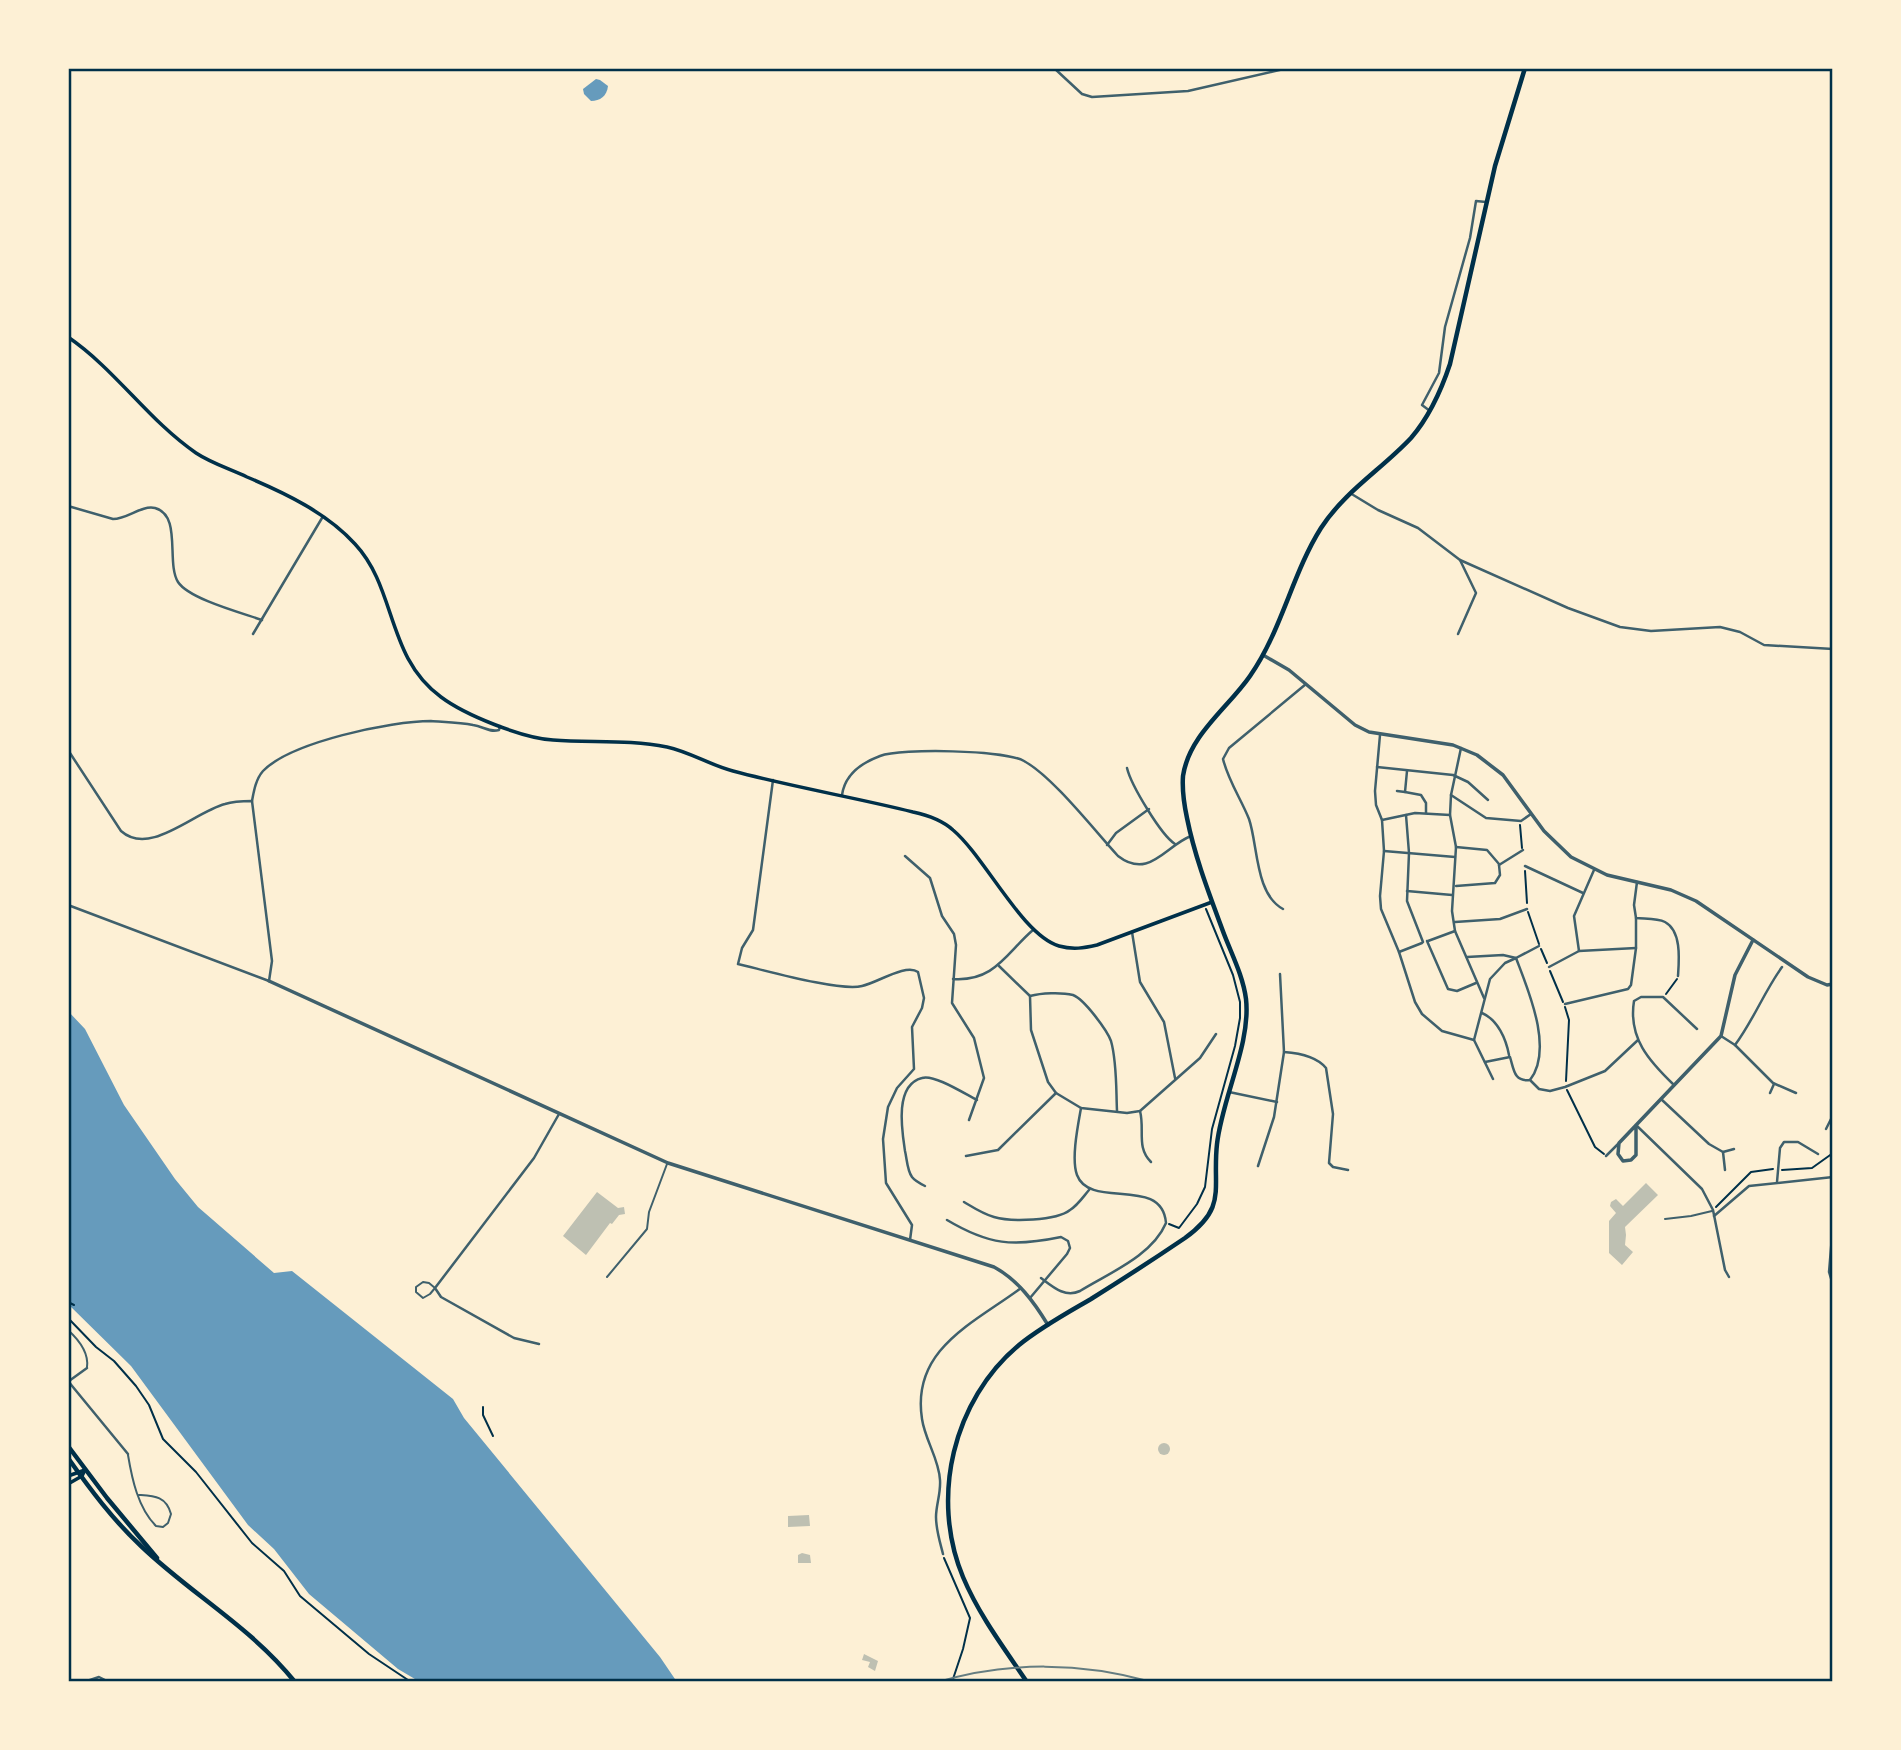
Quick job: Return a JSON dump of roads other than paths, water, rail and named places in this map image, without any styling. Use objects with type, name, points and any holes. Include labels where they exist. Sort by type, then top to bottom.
[{"type":"main road","points":[[1027,1681],[976,1603],[957,1562],[948,1519],[949,1476],[961,1426],[985,1382],[1010,1353],[1048,1325],[1191,1234],[1213,1209],[1216,1195],[1217,1144],[1245,1029],[1246,1001],[1239,972],[1212,902],[1191,836],[1183,787],[1189,755],[1198,738],[1240,690],[1263,655],[1313,542],[1329,516],[1421,426],[1440,394],[1450,364],[1486,202],[1525,68]]},
{"type":"main road","points":[[68,337],[100,362],[164,426],[195,452],[275,489],[322,518],[352,541],[372,566],[401,648],[420,678],[448,702],[500,726],[543,740],[621,742],[666,747],[723,768],[926,815],[948,826],[963,839],[1034,929],[1053,944],[1074,949],[1097,945],[1212,902]]},
{"type":"main road","points":[[68,1446],[162,1564]]},
{"type":"main road","points":[[68,1458],[124,1529],[162,1564],[243,1628],[295,1682]]},
{"type":"main road","points":[[68,1484],[85,1470]]},
{"type":"main road","points":[[68,1476],[80,1474]]},
{"type":"street","points":[[1054,68],[1082,94],[1092,97],[1188,91],[1289,68]]},
{"type":"street","points":[[1430,411],[1422,405],[1439,373],[1447,318],[1472,231],[1476,201],[1486,202]]},
{"type":"street","points":[[1350,493],[1378,510],[1418,528],[1460,560],[1568,608],[1620,627],[1651,631],[1720,627],[1740,632],[1764,645],[1833,649]]},
{"type":"street","points":[[68,506],[113,519],[149,508],[162,511],[170,524],[175,575],[183,587],[196,595],[262,620]]},
{"type":"street","points":[[253,635],[322,518]]},
{"type":"street","points":[[1458,634],[1476,593],[1460,560]]},
{"type":"street","points":[[1263,655],[1289,670],[1355,725],[1380,735],[1461,747],[1477,755],[1497,769],[1556,845],[1594,870],[1671,890],[1696,901],[1808,977],[1827,985],[1833,984]]},
{"type":"street","points":[[1283,909],[1272,900],[1259,869],[1249,821],[1223,759],[1229,748],[1306,684]]},
{"type":"street","points":[[269,981],[271,951],[252,801],[254,788],[261,774],[296,750],[402,723],[431,721],[474,725],[494,732],[499,730],[500,726]]},
{"type":"street","points":[[1380,735],[1375,791],[1382,820],[1384,851],[1381,909],[1399,952],[1415,1002],[1426,1020],[1442,1031],[1474,1040]]},
{"type":"street","points":[[1461,747],[1453,775],[1450,815],[1456,847],[1452,894],[1454,922],[1455,931],[1484,998]]},
{"type":"street","points":[[68,750],[121,831],[134,839],[151,840],[223,804],[252,801]]},
{"type":"street","points":[[842,795],[849,774],[865,762],[883,754],[1007,754],[1023,760],[1042,774],[1123,860],[1136,864],[1152,862],[1175,844],[1191,836]]},
{"type":"street","points":[[1127,768],[1131,780],[1165,836],[1175,844]]},
{"type":"street","points":[[1377,768],[1453,775],[1468,782],[1488,800]]},
{"type":"street","points":[[1405,792],[1407,771]]},
{"type":"street","points":[[773,780],[753,930],[742,948],[738,964],[848,988],[859,988],[910,968],[918,972],[924,998],[912,1027],[914,1069],[897,1088],[888,1107],[883,1139],[886,1183],[912,1224],[910,1240]]},
{"type":"street","points":[[1397,791],[1421,795],[1426,803],[1426,813]]},
{"type":"street","points":[[1451,795],[1486,818],[1521,821],[1531,814]]},
{"type":"street","points":[[1107,845],[1116,833],[1149,809]]},
{"type":"street","points":[[1382,820],[1426,813],[1450,815]]},
{"type":"street","points":[[1406,816],[1409,853],[1407,901],[1448,989],[1457,991],[1476,983]]},
{"type":"street","points":[[1454,886],[1495,883],[1500,875],[1499,864],[1487,850],[1456,847]]},
{"type":"street","points":[[1499,864],[1523,850]]},
{"type":"street","points":[[1384,851],[1455,857]]},
{"type":"street","points":[[905,856],[929,878],[942,916],[954,934],[957,946],[951,1003],[974,1038],[984,1083],[969,1120]]},
{"type":"street","points":[[1525,866],[1583,892]]},
{"type":"street","points":[[1579,951],[1574,916],[1594,870]]},
{"type":"street","points":[[1564,1004],[1628,989],[1631,985],[1636,948],[1634,905],[1637,882]]},
{"type":"street","points":[[1407,891],[1452,894]]},
{"type":"street","points":[[68,905],[269,981],[668,1163],[994,1267],[1021,1288],[1048,1325]]},
{"type":"street","points":[[1454,922],[1500,919],[1527,909]]},
{"type":"street","points":[[1636,918],[1663,921],[1669,925],[1675,935],[1679,955],[1678,976]]},
{"type":"street","points":[[953,979],[968,978],[999,966],[1034,929]]},
{"type":"street","points":[[1399,952],[1455,931]]},
{"type":"street","points":[[1132,932],[1140,982],[1164,1022],[1175,1079]]},
{"type":"street","points":[[1606,1156],[1721,1036],[1735,975],[1753,940]]},
{"type":"street","points":[[1493,1079],[1474,1040],[1484,998],[1494,974],[1505,963],[1539,946]]},
{"type":"street","points":[[1549,967],[1579,951],[1636,948]]},
{"type":"street","points":[[1467,957],[1503,955],[1516,958]]},
{"type":"street","points":[[1516,958],[1533,1002],[1539,1034],[1535,1073],[1530,1080]]},
{"type":"street","points":[[999,966],[1030,996],[1031,1030],[1048,1082],[1056,1093],[1080,1108],[1127,1113],[1140,1111],[1200,1058],[1216,1034]]},
{"type":"street","points":[[1735,1045],[1782,967]]},
{"type":"street","points":[[1258,1166],[1270,1133],[1284,1052],[1280,974]]},
{"type":"street","points":[[1030,996],[1055,994],[1076,997],[1104,1028],[1112,1044],[1117,1111]]},
{"type":"street","points":[[1675,1086],[1653,1065],[1638,1040],[1633,1021],[1634,1001],[1642,997],[1663,997],[1697,1029]]},
{"type":"street","points":[[1482,1013],[1488,1015],[1500,1031],[1516,1076],[1522,1080],[1530,1080],[1539,1089],[1550,1091],[1605,1071],[1638,1040]]},
{"type":"street","points":[[1721,1036],[1735,1045],[1774,1084],[1796,1093]]},
{"type":"street","points":[[1284,1052],[1304,1056],[1324,1065],[1333,1114],[1329,1163],[1333,1167],[1348,1170]]},
{"type":"street","points":[[1485,1062],[1510,1057]]},
{"type":"street","points":[[925,1186],[914,1179],[909,1170],[901,1124],[901,1110],[909,1089],[919,1079],[930,1078],[977,1100]]},
{"type":"street","points":[[1770,1093],[1774,1084]]},
{"type":"street","points":[[1228,1091],[1277,1102]]},
{"type":"street","points":[[966,1156],[998,1150],[1056,1093]]},
{"type":"street","points":[[1661,1099],[1709,1144],[1723,1152],[1734,1149]]},
{"type":"street","points":[[1041,1278],[1070,1294],[1080,1291],[1146,1250],[1158,1238],[1166,1223],[1162,1210],[1146,1198],[1089,1190],[1080,1181],[1076,1170],[1080,1108]]},
{"type":"street","points":[[1140,1111],[1142,1148],[1151,1163]]},
{"type":"street","points":[[539,1344],[514,1338],[441,1297],[435,1288],[534,1158],[559,1114]]},
{"type":"street","points":[[1826,1129],[1833,1115]]},
{"type":"street","points":[[1619,1143],[1619,1157],[1625,1162],[1631,1160],[1637,1152],[1636,1125]]},
{"type":"street","points":[[1636,1125],[1702,1189],[1713,1210],[1725,1270],[1729,1277]]},
{"type":"street","points":[[1777,1182],[1780,1148],[1784,1142],[1798,1142],[1818,1154]]},
{"type":"street","points":[[1723,1152],[1725,1170]]},
{"type":"street","points":[[1714,1216],[1749,1186],[1833,1178]]},
{"type":"street","points":[[964,1202],[984,1214],[1001,1219],[1044,1218],[1059,1216],[1071,1210],[1089,1190]]},
{"type":"street","points":[[947,1220],[972,1234],[1001,1243],[1065,1238],[1069,1251],[1030,1298]]},
{"type":"street","points":[[1833,1224],[1829,1272],[1833,1285]]},
{"type":"street","points":[[943,1554],[936,1516],[940,1480],[925,1435],[920,1403],[921,1387],[933,1361],[953,1336],[1021,1288]]},
{"type":"street","points":[[87,1368],[69,1381],[128,1454]]},
{"type":"street","points":[[84,1682],[99,1677],[109,1682]]},
{"type":"lane","points":[[607,1277],[647,1228],[649,1212],[668,1163]]},
{"type":"lane","points":[[1665,1219],[1713,1210]]},
{"type":"lane","points":[[423,1282],[435,1288],[423,1298],[416,1292],[416,1287],[423,1282]]},
{"type":"lane","points":[[68,1330],[87,1355],[87,1368]]},
{"type":"lane","points":[[128,1454],[132,1480],[139,1495],[154,1525],[159,1527],[168,1523],[171,1514],[164,1501],[156,1496],[139,1495]]},
{"type":"water","points":[[596,79],[608,86],[602,97],[591,101],[583,89]]},
{"type":"water","points":[[68,1011],[85,1029],[124,1105],[175,1179],[198,1207],[274,1273],[292,1271],[453,1399],[464,1418],[660,1657],[677,1682],[420,1682],[398,1669],[309,1594],[274,1549],[248,1525],[131,1366],[68,1304]]},
{"type":"railway","points":[[938,1682],[1018,1667],[1099,1671],[1152,1682]]}]
